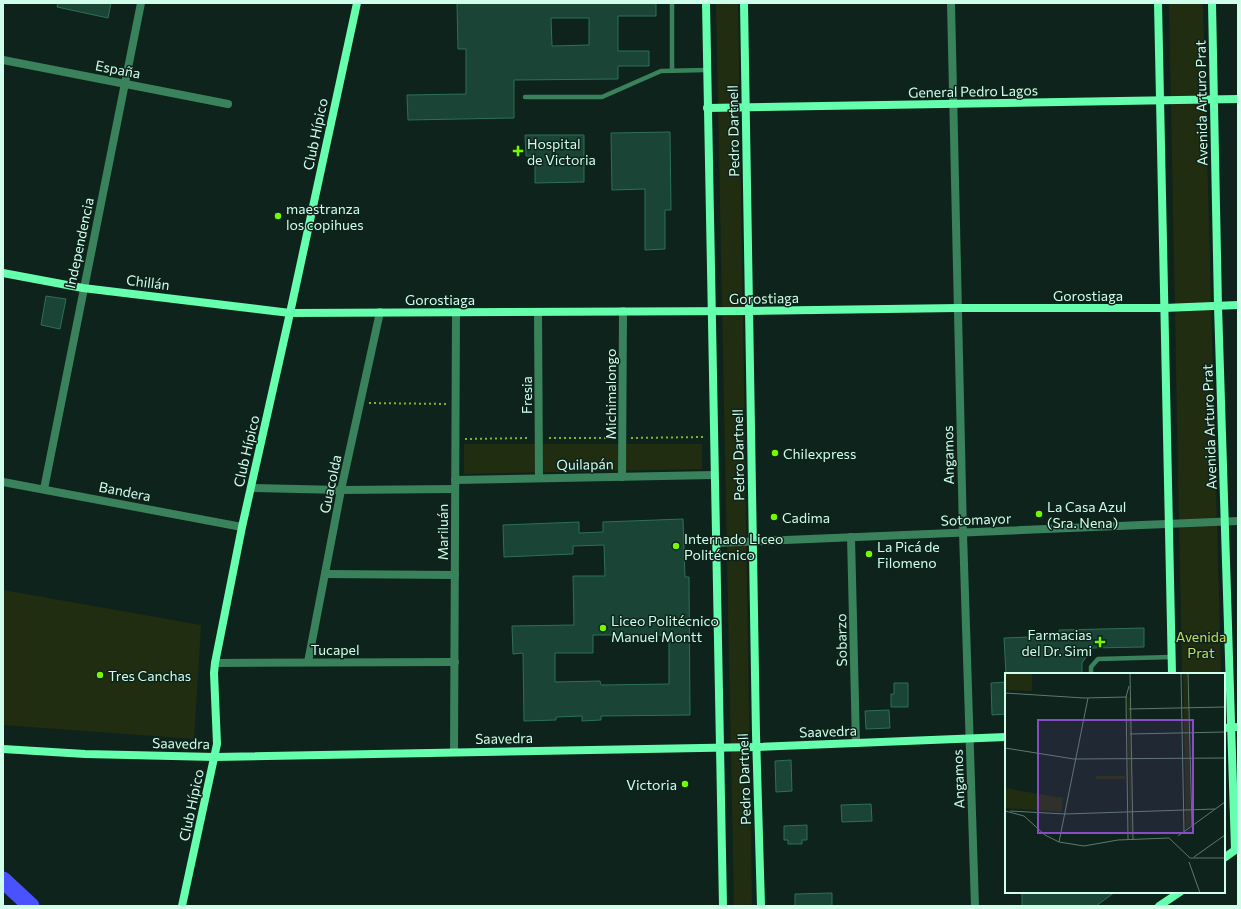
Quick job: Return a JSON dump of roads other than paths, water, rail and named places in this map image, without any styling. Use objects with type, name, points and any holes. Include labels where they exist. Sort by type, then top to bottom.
[{"type":"highway","points":[[3,880],[31,906]]},
{"type":"street","name":"Independencia","points":[[44,489],[141,3]]},
{"type":"street","name":"Club Hípico","points":[[182,906],[214,757],[217,734],[214,673],[215,663],[242,526],[357,3]]},
{"type":"street","name":"Pedro Dartnell","points":[[706,3],[706,70],[723,906]]},
{"type":"street","name":"Pedro Dartnell","points":[[744,3],[756,747],[761,906]]},
{"type":"street","name":"Angamos","points":[[950,3],[963,533],[975,906]]},
{"type":"street","points":[[1158,3],[1172,673]]},
{"type":"street","name":"Avenida Arturo Prat","points":[[1212,3],[1224,522],[1237,849]]},
{"type":"street","name":"España","points":[[3,60],[228,104]]},
{"type":"street","name":"General Pedro Lagos","points":[[707,108],[1238,99]]},
{"type":"street","name":"Chillán","points":[[3,273],[84,288],[290,313]]},
{"type":"street","name":"Gorostiaga","points":[[290,313],[1164,308],[1238,305]]},
{"type":"street","name":"Guacolda","points":[[308,662],[341,490],[380,312]]},
{"type":"street","name":"Mariluán","points":[[454,752],[456,312]]},
{"type":"street","name":"Fresia","points":[[538,312],[539,478]]},
{"type":"street","name":"Michimalongo","points":[[622,477],[623,312]]},
{"type":"street","name":"Quilapán","points":[[251,488],[341,490],[455,485],[539,478],[714,475]]},
{"type":"street","name":"Bandera","points":[[3,482],[242,526]]},
{"type":"street","name":"Sotomayor","points":[[715,543],[1238,521]]},
{"type":"street","name":"Sobarzo","points":[[852,537],[856,743]]},
{"type":"street","points":[[325,574],[455,575]]},
{"type":"street","name":"Tucapel","points":[[215,663],[455,662]]},
{"type":"street","name":"Saavedra","points":[[3,749],[85,754],[214,757],[756,747],[1005,737]]},
{"type":"street","points":[[1225,857],[1237,849]]},
{"type":"street","points":[[1159,906],[1177,893]]},
{"type":"lane","points":[[672,3],[672,70]]},
{"type":"lane","points":[[525,97],[602,97],[661,71],[706,70]]},
{"type":"lane","points":[[1091,673],[1090,667],[1098,659],[1172,657]]},
{"type":"place","name":"Hospital de Victoria","points":[[518,151]]},
{"type":"place","name":"maestranza los copihues","points":[[278,216]]},
{"type":"place","name":"Chilexpress","points":[[775,453]]},
{"type":"place","name":"La Casa Azul (Sra. Nena)","points":[[1039,514]]},
{"type":"place","name":"Cadima","points":[[774,517]]},
{"type":"place","name":"Internado Liceo Politécnico","points":[[676,546]]},
{"type":"place","name":"La Picá de Filomeno","points":[[869,554]]},
{"type":"place","name":"Liceo Politécnico Manuel Montt","points":[[603,628]]},
{"type":"place","name":"Farmacias del Dr. Simi","points":[[1100,642]]},
{"type":"place","name":"Tres Canchas","points":[[100,675]]},
{"type":"place","name":"Victoria","points":[[685,784]]},
{"type":"park label","name":"Avenida Prat","points":[[1201,644]]}]
